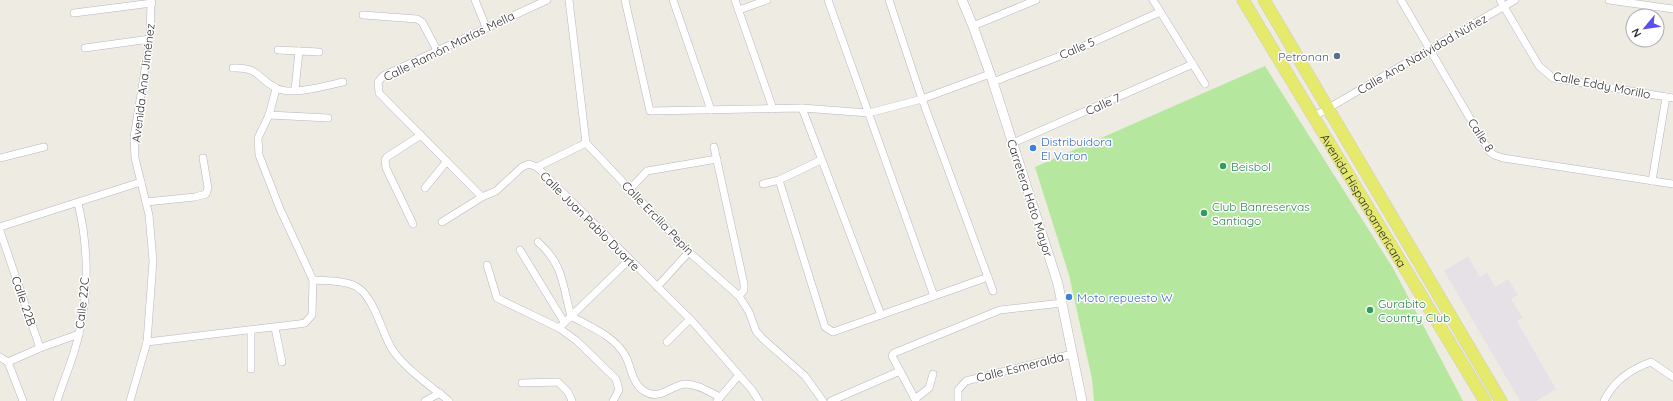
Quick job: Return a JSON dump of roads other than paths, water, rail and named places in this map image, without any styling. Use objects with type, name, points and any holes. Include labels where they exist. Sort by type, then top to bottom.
[{"type":"main road","name":"Avenida Hispanoamericana","points":[[1243,0],[1485,401]]},
{"type":"main road","name":"Avenida Hispanoamericana","points":[[1264,0],[1501,401]]},
{"type":"street","points":[[475,0],[486,27]]},
{"type":"street","name":"Calle Ramón Matías Mella","points":[[420,135],[382,97],[377,85],[383,76],[547,0]]},
{"type":"street","points":[[537,168],[586,143],[569,0]]},
{"type":"street","name":"Calle 5","points":[[625,0],[650,111],[802,108],[868,113],[992,78],[1073,51],[1160,12]]},
{"type":"street","points":[[673,0],[711,110]]},
{"type":"street","points":[[735,0],[773,109]]},
{"type":"street","points":[[739,10],[767,0]]},
{"type":"street","points":[[828,0],[934,296]]},
{"type":"street","points":[[888,0],[922,99],[993,291]]},
{"type":"street","name":"Carretera Hato Mayor","points":[[962,0],[992,78],[1058,284],[1082,401]]},
{"type":"street","points":[[973,26],[1036,0]]},
{"type":"street","points":[[1153,0],[1206,84]]},
{"type":"street","name":"Calle 8","points":[[1401,0],[1489,151],[1494,155],[1503,158],[1673,184]]},
{"type":"street","name":"Calle Eddy Morillo","points":[[1500,0],[1539,66],[1553,78],[1670,98]]},
{"type":"street","name":"Calle Ana Natividad Núñez","points":[[1313,117],[1515,0]]},
{"type":"street","points":[[1609,0],[1673,9]]},
{"type":"street","points":[[74,13],[152,1]]},
{"type":"street","name":"Avenida Ana Jiménez","points":[[130,401],[147,342],[153,261],[149,215],[135,158],[134,137],[150,39],[152,1]]},
{"type":"street","points":[[363,15],[417,18],[422,22],[437,50]]},
{"type":"street","points":[[85,48],[150,39]]},
{"type":"street","points":[[278,50],[318,52]]},
{"type":"street","points":[[295,90],[299,51]]},
{"type":"street","name":"Calle 7","points":[[1013,143],[1193,64]]},
{"type":"street","points":[[233,68],[246,68],[257,73],[276,89],[285,91],[316,88],[342,82]]},
{"type":"street","points":[[147,342],[275,328],[304,323],[312,315],[313,280],[280,210],[258,155],[258,138],[270,115],[276,89]]},
{"type":"street","points":[[1652,181],[1670,98]]},
{"type":"street","points":[[802,108],[880,316]]},
{"type":"street","points":[[270,115],[328,118]]},
{"type":"street","points":[[413,224],[386,168],[385,160],[387,157],[420,135],[482,197]]},
{"type":"street","name":"Calle Ercilia Pepín","points":[[586,143],[689,252],[739,296],[749,312],[756,331],[805,376],[823,401]]},
{"type":"street","points":[[0,158],[44,147]]},
{"type":"street","points":[[714,148],[744,284],[744,290],[739,296]]},
{"type":"street","points":[[146,202],[195,197],[206,194],[208,188],[203,158]]},
{"type":"street","points":[[630,189],[647,171],[717,159]]},
{"type":"street","points":[[763,184],[779,180],[821,160]]},
{"type":"street","points":[[425,188],[447,161]]},
{"type":"street","name":"Calle Juan Pablo Duarte","points":[[442,222],[482,197],[496,191],[522,167],[529,164],[537,168],[690,319],[721,356],[740,375],[759,401]]},
{"type":"street","points":[[779,180],[825,327],[834,332],[988,277]]},
{"type":"street","points":[[0,227],[141,182]]},
{"type":"street","name":"Calle 22C","points":[[57,401],[79,334],[86,290],[86,243],[78,203]]},
{"type":"street","name":"Calle 22B","points":[[0,231],[40,348]]},
{"type":"street","points":[[538,242],[548,251],[557,264],[564,279],[571,316],[608,337],[617,344],[628,361],[637,385],[647,393],[656,395],[662,394],[676,386],[685,384],[700,387],[718,400],[740,375]]},
{"type":"street","points":[[520,250],[564,322]]},
{"type":"street","points":[[656,287],[689,252]]},
{"type":"street","points":[[559,328],[629,260]]},
{"type":"street","points":[[487,265],[497,298],[559,328],[577,341],[616,379],[619,390],[613,401]]},
{"type":"street","points":[[313,280],[338,281],[358,287],[373,308],[392,350],[417,375],[450,401]]},
{"type":"street","points":[[933,374],[929,388],[915,400],[892,356],[894,353],[1000,310],[1062,303]]},
{"type":"street","points":[[667,342],[690,319]]},
{"type":"street","points":[[275,328],[282,362]]},
{"type":"street","points":[[250,330],[251,369]]},
{"type":"street","points":[[8,362],[40,348],[79,334]]},
{"type":"street","name":"Calle Esmeralda","points":[[958,401],[958,390],[966,381],[1072,354]]},
{"type":"street","points":[[0,357],[8,362],[23,401]]},
{"type":"street","points":[[1604,401],[1609,391],[1617,382],[1641,366],[1651,362],[1673,377]]},
{"type":"street","points":[[831,401],[900,371]]},
{"type":"street","points":[[522,383],[558,382],[568,392],[572,401]]},
{"type":"street","points":[[425,401],[440,393]]},
{"type":"place","name":"Petronan","points":[[1337,56]]},
{"type":"place","name":"Distribuidora El Varon","points":[[1033,148]]},
{"type":"place","name":"Beisbol","points":[[1223,166]]},
{"type":"place","name":"Club Banreservas Santiago","points":[[1204,213]]},
{"type":"place","name":"Moto repuesto W","points":[[1069,297]]},
{"type":"place","name":"Gurabito Country Club","points":[[1370,310]]}]
